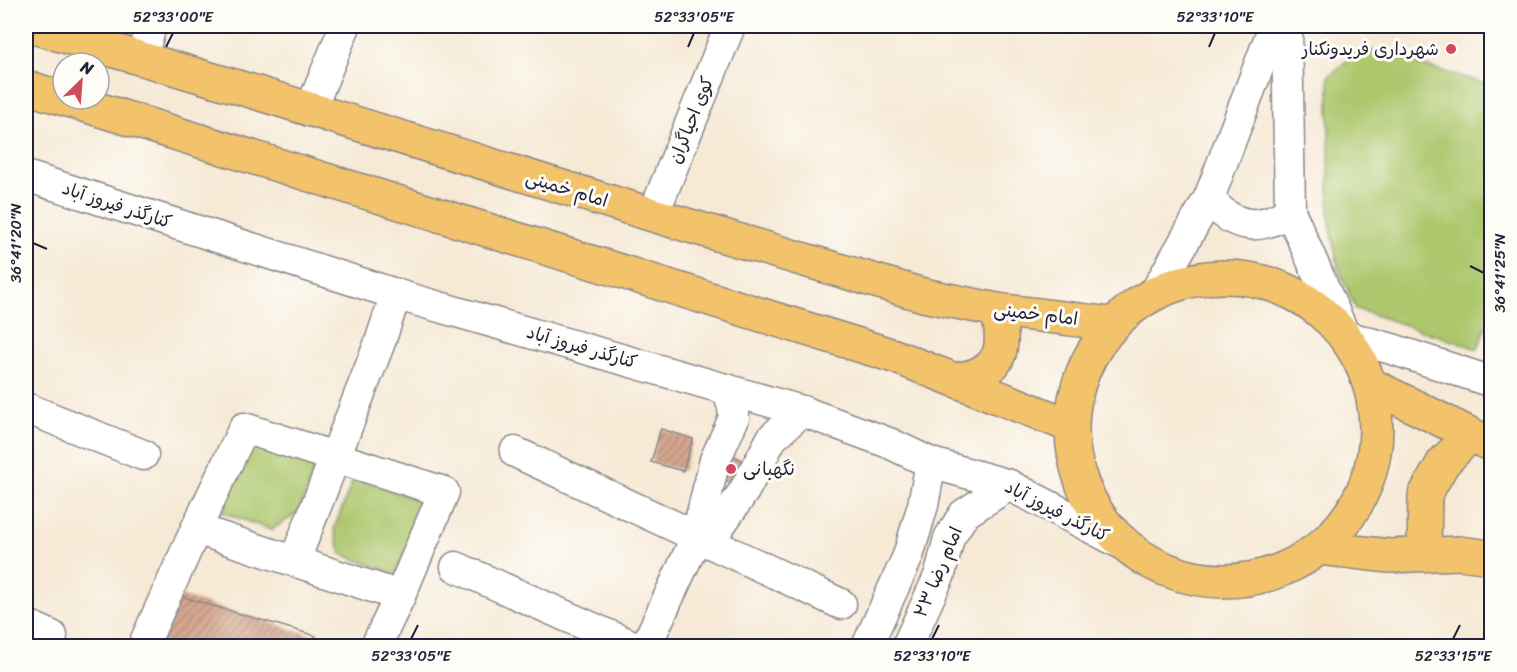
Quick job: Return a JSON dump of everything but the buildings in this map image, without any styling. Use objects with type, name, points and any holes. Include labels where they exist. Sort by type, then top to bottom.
[{"type":"main road","name":"امام خمینی","points":[[30,26],[923,295],[997,310],[1112,324]]},
{"type":"main road","points":[[26,87],[883,352],[1071,426]]},
{"type":"main road","points":[[1207,276],[1259,280],[1307,300],[1346,336],[1371,385],[1377,420],[1375,456],[1364,491],[1345,522],[1320,548],[1275,573],[1223,581],[1171,572],[1126,546],[1096,512],[1077,470],[1071,426],[1076,389],[1090,354],[1112,324],[1156,291],[1207,276]]},
{"type":"main road","points":[[957,380],[982,373],[997,360],[1002,338],[997,310]]},
{"type":"main road","points":[[1371,385],[1480,440]]},
{"type":"main road","points":[[1424,554],[1425,495],[1443,463],[1480,440]]},
{"type":"main road","points":[[1320,548],[1389,556],[1459,553],[1491,557]]},
{"type":"street","points":[[141,60],[151,26]]},
{"type":"street","points":[[310,111],[345,26]]},
{"type":"street","name":"کوی احیاگران","points":[[653,215],[730,26]]},
{"type":"street","points":[[1156,291],[1209,198],[1274,26]]},
{"type":"street","points":[[1287,26],[1290,211],[1346,336],[1491,382]]},
{"type":"street","name":"کنارگذر فیروز آباد","points":[[26,176],[396,294],[802,411],[889,443],[931,463],[1009,485],[1126,546]]},
{"type":"street","points":[[1209,198],[1218,211],[1232,220],[1247,224],[1262,225],[1277,220],[1290,211]]},
{"type":"street","points":[[295,560],[380,342],[396,294]]},
{"type":"street","points":[[646,646],[696,538],[715,460],[734,418],[733,406],[727,389]]},
{"type":"street","points":[[26,408],[143,455]]},
{"type":"street","points":[[696,538],[716,531],[744,491],[772,438],[802,411]]},
{"type":"street","points":[[143,646],[244,428],[444,492],[376,646]]},
{"type":"street","points":[[515,452],[841,604]]},
{"type":"street","name":"امام رضا ۲۳","points":[[867,646],[908,556],[923,505],[931,463]]},
{"type":"street","name":"امام رضا ۲۳","points":[[907,646],[940,574],[949,538],[964,514],[1009,485]]},
{"type":"street","points":[[196,529],[400,596]]},
{"type":"street","points":[[456,567],[633,646]]},
{"type":"green space","points":[[1362,48],[1491,85],[1491,312],[1478,349],[1356,309],[1338,267],[1329,217],[1329,76]]},
{"type":"green space","points":[[247,442],[315,467],[298,513],[271,530],[222,512]]},
{"type":"green space","points":[[354,477],[422,502],[396,574],[341,554],[334,529]]},
{"type":"place","name":"شهرداری فریدونکنار","points":[[1451,49]]},
{"type":"place","name":"نگهبانی","points":[[731,469]]}]
